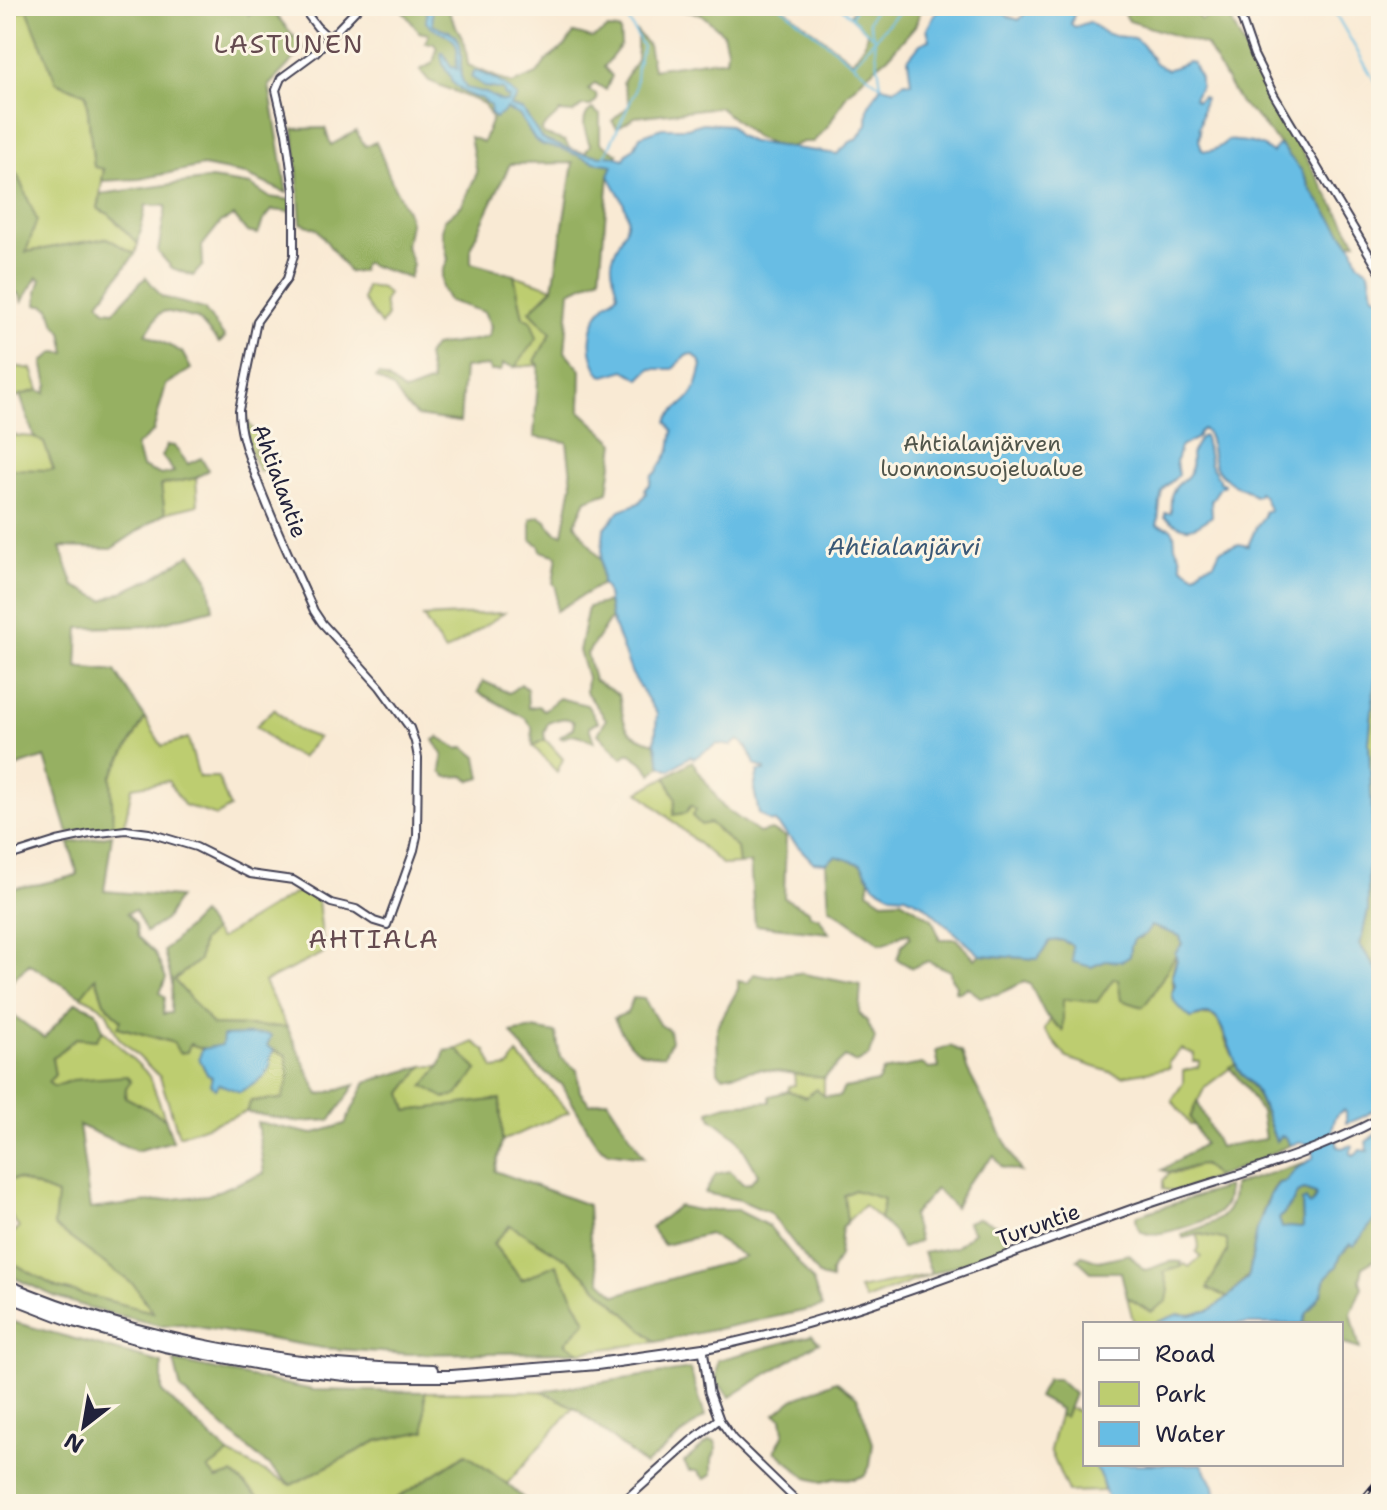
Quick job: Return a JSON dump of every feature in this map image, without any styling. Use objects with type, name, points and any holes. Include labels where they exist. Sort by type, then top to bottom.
[{"type":"highway","points":[[6,1285],[112,1323],[237,1351],[385,1369],[502,1371]]},
{"type":"highway","points":[[6,1295],[53,1314]]},
{"type":"highway","points":[[6,1302],[165,1346],[282,1368],[354,1376],[452,1376],[597,1364],[703,1349]]},
{"type":"main road","name":"Turuntie","points":[[703,1349],[756,1338],[885,1300],[1127,1211],[1215,1184],[1341,1139],[1381,1118]]},
{"type":"main road","points":[[621,1504],[719,1419],[709,1392],[703,1349]]},
{"type":"street","points":[[301,6],[329,38]]},
{"type":"street","name":"Ahtialantie","points":[[6,857],[90,834],[126,830],[149,833],[196,847],[250,874],[293,880],[335,904],[356,909],[374,921],[387,925],[417,836],[418,758],[415,742],[410,728],[380,687],[314,611],[267,507],[246,451],[239,421],[257,321],[287,279],[294,255],[294,191],[276,90],[281,78],[315,53],[360,6]]},
{"type":"street","points":[[1237,6],[1254,55],[1274,95],[1381,274]]},
{"type":"street","points":[[719,1419],[733,1439],[800,1504]]},
{"type":"green space","points":[[6,6],[244,6],[249,15],[263,6],[269,6],[304,49],[269,85],[287,193],[244,174],[203,166],[140,179],[102,181],[104,169],[94,167],[86,94],[56,82],[27,9],[6,16]]},
{"type":"green space","points":[[399,6],[446,6],[465,44],[468,65],[512,84],[537,74],[574,33],[592,38],[608,29],[620,30],[621,45],[604,67],[612,76],[606,90],[595,83],[588,90],[596,94],[597,100],[591,106],[582,106],[573,113],[560,112],[542,129],[543,134],[565,141],[570,149],[585,153],[590,145],[584,121],[592,109],[600,115],[600,143],[618,154],[609,175],[600,277],[570,291],[565,352],[581,370],[580,411],[615,443],[608,492],[586,500],[575,524],[601,560],[602,584],[556,611],[556,587],[553,583],[557,556],[541,551],[539,545],[531,540],[531,519],[539,516],[556,533],[563,534],[572,484],[567,442],[534,437],[539,365],[535,361],[551,333],[530,311],[553,288],[573,163],[510,164],[471,246],[471,263],[514,275],[523,317],[531,321],[537,338],[515,367],[503,364],[501,371],[491,371],[488,366],[464,368],[460,422],[417,416],[394,389],[376,378],[378,375],[405,392],[432,382],[427,356],[434,346],[489,336],[491,326],[484,312],[449,301],[442,288],[442,273],[448,260],[442,230],[444,220],[462,205],[477,173],[470,137],[483,142],[492,119],[484,104],[429,81],[420,70],[433,63],[437,49],[434,43],[425,43],[429,34],[419,32]]},
{"type":"green space","points":[[676,6],[781,6],[852,61],[864,45],[867,32],[850,16],[855,6],[927,6],[921,10],[915,26],[888,57],[847,94],[829,125],[813,142],[790,147],[772,145],[754,136],[719,107],[635,117],[617,128],[612,121],[630,105],[623,82],[637,60],[637,32],[648,45],[653,69],[726,60],[723,33],[701,14]]},
{"type":"green space","points":[[1120,6],[1193,6],[1201,20],[1215,12],[1213,6],[1224,6],[1263,86],[1356,242],[1349,243],[1281,146],[1255,115],[1240,103],[1206,45],[1129,21]]},
{"type":"green space","points":[[27,8],[56,82],[86,94],[94,166],[104,169],[98,209],[109,214],[138,244],[135,254],[107,238],[25,252],[6,175],[6,16]]},
{"type":"green space","points":[[325,128],[331,145],[356,131],[365,146],[376,142],[410,222],[406,246],[413,265],[409,278],[364,263],[361,272],[349,272],[317,229],[301,223],[294,129]]},
{"type":"green space","points":[[17,174],[37,220],[26,252],[107,238],[135,254],[99,302],[105,310],[114,311],[146,277],[162,297],[204,309],[225,338],[219,343],[198,319],[165,311],[159,314],[146,334],[182,352],[191,369],[166,385],[153,432],[136,446],[142,467],[161,475],[174,472],[162,456],[167,445],[174,446],[188,464],[201,458],[208,470],[196,478],[161,485],[165,513],[111,549],[60,547],[74,586],[104,600],[151,579],[191,554],[208,578],[213,609],[149,626],[79,628],[77,667],[115,671],[145,718],[111,777],[113,826],[68,833],[45,757],[6,770],[6,469],[54,470],[44,443],[34,437],[20,395],[39,390],[45,393],[48,385],[43,362],[55,352],[66,353],[62,332],[54,322],[50,308],[37,305],[41,279],[37,277],[22,302],[19,293],[6,298],[6,175]]},
{"type":"green space","points":[[211,179],[251,185],[269,197],[291,200],[292,212],[272,210],[258,234],[247,232],[234,216],[221,222],[202,246],[203,265],[193,276],[172,268],[158,252],[166,206],[146,205],[138,244],[109,214],[98,209],[101,194]]},
{"type":"green space","points":[[514,275],[553,288],[530,311],[551,333],[535,361],[539,365],[515,367],[537,338],[523,317]]},
{"type":"green space","points":[[366,286],[381,288],[388,294],[384,302],[387,316],[381,325],[363,300]]},
{"type":"green space","points":[[6,365],[32,369],[39,390],[20,395],[6,404]]},
{"type":"green space","points":[[244,417],[263,443],[254,450],[264,463],[277,455],[274,466],[259,471],[250,451]]},
{"type":"green space","points":[[6,435],[34,437],[44,443],[54,471],[6,469]]},
{"type":"green space","points":[[196,478],[198,505],[165,513],[161,485]]},
{"type":"green space","points":[[608,602],[611,618],[587,654],[594,680],[619,695],[627,727],[636,736],[655,743],[661,765],[652,774],[629,753],[622,758],[598,734],[606,719],[586,692],[587,677],[579,651],[588,607]]},
{"type":"green space","points":[[504,613],[445,652],[423,617]]},
{"type":"green space","points":[[1381,666],[1381,693],[1376,714],[1381,713],[1381,821],[1378,822],[1379,851],[1368,870],[1373,837],[1369,742],[1375,681]]},
{"type":"green space","points":[[483,681],[509,693],[521,684],[527,689],[528,708],[538,706],[544,710],[559,698],[587,705],[598,722],[589,727],[594,742],[574,735],[562,739],[560,737],[573,728],[574,722],[562,719],[548,723],[545,739],[533,746],[532,727],[525,718],[478,692]]},
{"type":"green space","points":[[274,709],[297,730],[318,738],[301,758],[281,748],[256,726]]},
{"type":"green space","points":[[145,718],[162,746],[188,738],[199,777],[218,777],[230,808],[216,816],[184,805],[168,781],[132,787],[124,827],[113,826],[111,777]]},
{"type":"green space","points":[[439,737],[459,749],[464,747],[477,757],[481,778],[471,781],[464,776],[447,777],[441,772],[443,755],[434,740]]},
{"type":"green space","points":[[545,739],[563,759],[557,772],[533,746]]},
{"type":"green space","points":[[692,761],[723,807],[759,833],[771,830],[786,837],[784,898],[809,911],[810,915],[819,917],[829,933],[755,925],[750,863],[739,864],[737,848],[710,823],[701,825],[692,816],[696,810],[691,805],[686,813],[673,815],[676,799],[666,777]]},
{"type":"green space","points":[[666,777],[676,799],[691,805],[738,848],[739,864],[723,865],[639,792]]},
{"type":"green space","points":[[1378,821],[1381,821],[1381,975],[1360,945],[1368,910],[1368,870],[1373,853],[1379,851]]},
{"type":"green space","points":[[112,835],[104,891],[179,897],[165,920],[146,932],[135,910],[127,913],[136,924],[138,937],[155,953],[166,978],[160,993],[165,997],[163,1014],[171,1013],[172,983],[164,951],[201,914],[213,931],[202,941],[199,960],[174,980],[213,1025],[287,1027],[319,1095],[355,1085],[331,1120],[298,1122],[246,1112],[251,1101],[282,1099],[289,1078],[286,1055],[266,1046],[271,1036],[205,1049],[190,1044],[187,1052],[179,1053],[173,1042],[118,1027],[121,1020],[104,1002],[96,977],[81,996],[29,964],[6,987],[6,889],[78,875],[69,843]]},
{"type":"green space","points":[[835,855],[861,864],[870,879],[868,891],[883,901],[901,900],[932,919],[940,939],[956,939],[975,959],[980,955],[1038,959],[1050,941],[1061,940],[1072,945],[1073,953],[1091,967],[1130,956],[1134,939],[1141,937],[1151,926],[1180,936],[1182,944],[1143,1007],[1121,1000],[1118,980],[1114,978],[1097,1002],[1063,999],[1063,1031],[1045,1014],[1030,984],[1024,982],[998,994],[980,997],[967,987],[960,992],[955,991],[956,985],[950,971],[928,961],[912,968],[897,959],[902,945],[910,937],[909,933],[881,944],[829,907],[826,863]]},
{"type":"green space","points":[[300,890],[318,900],[324,953],[264,982],[287,1027],[213,1025],[174,980],[199,960],[202,941],[213,931],[219,939]]},
{"type":"green space","points":[[1175,953],[1172,993],[1191,1018],[1208,1015],[1217,1019],[1237,1063],[1205,1087],[1190,1117],[1194,1125],[1190,1125],[1172,1100],[1183,1083],[1183,1071],[1198,1067],[1200,1061],[1193,1061],[1194,1054],[1181,1049],[1169,1062],[1170,1068],[1122,1076],[1067,1058],[1044,1030],[1050,1020],[1062,1030],[1063,998],[1114,978],[1153,994]]},
{"type":"green space","points":[[799,973],[861,985],[859,1013],[867,1021],[875,1038],[869,1056],[856,1063],[845,1057],[824,1078],[760,1069],[723,1076],[718,1072],[717,1027],[738,989],[738,981],[748,983],[754,974],[769,977]]},
{"type":"green space","points":[[95,976],[104,1002],[121,1020],[119,1027],[205,1049],[202,1060],[204,1069],[223,1085],[270,1057],[274,1050],[286,1055],[289,1078],[282,1099],[251,1101],[246,1112],[179,1136],[160,1077],[118,1037],[107,1013],[81,996]]},
{"type":"green space","points":[[633,998],[644,999],[659,1024],[669,1030],[671,1041],[664,1055],[638,1050],[618,1027],[614,1018],[627,1013]]},
{"type":"green space","points":[[76,1002],[96,1011],[103,1030],[96,1040],[76,1038],[52,1059],[55,1075],[48,1082],[54,1087],[72,1080],[127,1076],[131,1082],[126,1088],[125,1097],[165,1118],[173,1141],[136,1151],[79,1125],[90,1209],[208,1195],[264,1173],[257,1122],[312,1134],[345,1124],[366,1082],[423,1066],[402,1093],[407,1111],[500,1099],[502,1141],[495,1171],[588,1205],[590,1241],[601,1281],[616,1295],[745,1257],[709,1234],[664,1245],[651,1228],[678,1206],[698,1210],[737,1210],[769,1226],[812,1280],[822,1307],[656,1342],[569,1261],[510,1225],[493,1244],[522,1280],[556,1264],[586,1321],[565,1343],[580,1352],[409,1354],[322,1348],[181,1324],[163,1326],[92,1309],[54,1296],[6,1274],[6,1259],[58,1288],[153,1312],[134,1285],[54,1226],[57,1195],[17,1179],[6,1180],[6,1010],[44,1038]]},
{"type":"green space","points":[[533,1029],[556,1033],[560,1057],[577,1070],[580,1092],[590,1104],[607,1100],[644,1157],[608,1152],[596,1143],[562,1085],[536,1065],[511,1033]]},
{"type":"green space","points":[[103,1030],[149,1075],[165,1118],[125,1097],[126,1088],[72,1080],[54,1087],[48,1082],[55,1075],[52,1059],[76,1038],[96,1040]]},
{"type":"green space","points":[[474,1042],[486,1051],[494,1069],[509,1067],[517,1054],[569,1112],[502,1141],[500,1100],[407,1111],[402,1093],[423,1066],[440,1066],[424,1086],[477,1070],[457,1049]]},
{"type":"green space","points":[[951,1046],[962,1052],[968,1071],[1021,1172],[1002,1167],[994,1156],[966,1184],[955,1208],[936,1189],[912,1216],[919,1241],[902,1249],[894,1233],[880,1219],[884,1199],[854,1190],[844,1195],[847,1222],[842,1227],[839,1256],[831,1272],[831,1280],[820,1277],[770,1213],[740,1200],[705,1193],[716,1174],[730,1171],[743,1184],[750,1183],[758,1174],[737,1138],[712,1119],[709,1111],[727,1105],[770,1102],[770,1096],[788,1091],[806,1097],[816,1089],[824,1096],[839,1097],[844,1088],[878,1082],[883,1071],[922,1064],[929,1069],[939,1068],[936,1051]]},
{"type":"green space","points":[[457,1049],[477,1070],[457,1095],[445,1098],[424,1086],[440,1066],[445,1051]]},
{"type":"green space","points":[[1237,1063],[1258,1097],[1276,1141],[1281,1136],[1286,1137],[1290,1145],[1216,1177],[1204,1165],[1174,1172],[1162,1170],[1204,1144],[1190,1118],[1197,1101],[1219,1147],[1265,1139],[1261,1112],[1229,1067]]},
{"type":"green space","points":[[794,1073],[824,1078],[824,1096],[806,1097],[788,1091],[789,1086],[795,1085]]},
{"type":"green space","points":[[1303,1163],[1285,1182],[1278,1183],[1266,1203],[1249,1275],[1228,1297],[1208,1289],[1227,1252],[1227,1240],[1200,1234],[1183,1238],[1182,1234],[1211,1224],[1225,1214],[1230,1206],[1233,1185]]},
{"type":"green space","points":[[1198,1165],[1206,1167],[1216,1177],[1182,1189],[1163,1189],[1163,1181],[1169,1173]]},
{"type":"green space","points":[[17,1179],[58,1195],[54,1226],[134,1285],[154,1313],[58,1288],[6,1259],[6,1239],[19,1228],[6,1208],[6,1180]]},
{"type":"green space","points":[[1227,1187],[1224,1206],[1206,1219],[1183,1228],[1151,1234],[1138,1226],[1138,1215]]},
{"type":"green space","points":[[854,1190],[885,1199],[880,1219],[864,1205],[847,1222],[843,1195]]},
{"type":"green space","points":[[1304,1190],[1316,1196],[1312,1204],[1302,1201],[1303,1227],[1282,1228],[1279,1219],[1297,1193]]},
{"type":"green space","points":[[1381,1206],[1381,1256],[1363,1267],[1362,1287],[1351,1313],[1360,1349],[1343,1344],[1343,1322],[1304,1322],[1322,1293],[1326,1277],[1337,1266],[1341,1255],[1380,1213]]},
{"type":"green space","points":[[978,1218],[1000,1227],[1014,1245],[932,1274],[923,1253],[956,1247],[974,1232],[967,1222]]},
{"type":"green space","points":[[510,1225],[569,1261],[656,1342],[580,1352],[564,1343],[586,1321],[556,1265],[522,1280],[493,1244]]},
{"type":"green space","points":[[1197,1234],[1228,1240],[1227,1252],[1209,1284],[1217,1293],[1228,1297],[1210,1310],[1191,1315],[1178,1314],[1158,1322],[1133,1322],[1127,1297],[1151,1312],[1169,1290],[1164,1272],[1185,1264],[1189,1267],[1201,1257],[1196,1252],[1199,1246]]},
{"type":"green space","points":[[1129,1254],[1144,1270],[1182,1262],[1181,1267],[1164,1272],[1169,1290],[1167,1301],[1151,1312],[1127,1297],[1121,1272],[1091,1272],[1077,1259],[1082,1255],[1099,1261]]},
{"type":"green space","points":[[932,1274],[865,1300],[859,1289]]},
{"type":"green space","points":[[6,1320],[162,1363],[162,1392],[229,1454],[208,1469],[216,1479],[233,1474],[267,1504],[6,1504]]},
{"type":"green space","points":[[812,1335],[819,1342],[730,1397],[716,1381],[718,1360]]},
{"type":"green space","points":[[174,1361],[313,1390],[425,1392],[425,1431],[377,1441],[291,1485],[181,1390]]},
{"type":"green space","points":[[690,1369],[705,1416],[645,1465],[574,1407],[542,1391]]},
{"type":"green space","points":[[1047,1379],[1058,1379],[1074,1394],[1065,1417],[1059,1415],[1060,1409],[1038,1397]]},
{"type":"green space","points":[[836,1381],[857,1397],[873,1443],[870,1466],[865,1475],[855,1479],[837,1478],[822,1482],[807,1478],[775,1451],[784,1433],[782,1418],[775,1414],[793,1399]]},
{"type":"green space","points":[[542,1391],[574,1407],[507,1484],[466,1454],[388,1504],[267,1504],[233,1474],[216,1479],[207,1468],[229,1454],[291,1485],[377,1441],[424,1431],[425,1392]]},
{"type":"green space","points":[[1068,1408],[1083,1412],[1083,1466],[1094,1466],[1104,1491],[1068,1492],[1050,1450],[1059,1415],[1065,1416]]},
{"type":"green space","points":[[709,1441],[715,1442],[717,1448],[712,1459],[712,1474],[705,1479],[697,1471],[689,1471],[684,1462]]},
{"type":"green space","points":[[466,1454],[530,1504],[388,1504]]},
{"type":"water","name":"Ahtialanjärvi","points":[[423,6],[428,6],[432,11],[433,25],[456,37],[461,53],[461,76],[466,88],[507,102],[509,98],[503,90],[485,87],[471,77],[475,71],[503,84],[517,97],[510,106],[523,110],[541,138],[580,153],[624,159],[640,136],[662,128],[687,128],[703,123],[730,125],[738,136],[751,142],[837,154],[857,139],[867,124],[868,107],[881,86],[894,89],[905,82],[911,83],[908,59],[920,44],[930,40],[927,29],[939,7],[1002,6],[1007,16],[1019,20],[1037,8],[1075,6],[1071,24],[1075,27],[1089,22],[1105,33],[1134,38],[1155,63],[1167,70],[1193,63],[1200,78],[1200,87],[1194,98],[1197,101],[1203,96],[1205,98],[1199,127],[1202,150],[1212,150],[1228,140],[1257,144],[1272,153],[1278,145],[1301,170],[1310,189],[1353,248],[1358,262],[1369,271],[1373,294],[1381,298],[1381,666],[1375,681],[1369,742],[1373,837],[1368,870],[1368,910],[1360,945],[1379,974],[1381,1003],[1377,1005],[1381,1011],[1381,1098],[1371,1111],[1352,1121],[1346,1123],[1344,1110],[1338,1114],[1332,1134],[1338,1147],[1352,1145],[1350,1153],[1354,1155],[1360,1150],[1368,1151],[1366,1142],[1378,1132],[1381,1206],[1380,1213],[1354,1246],[1350,1244],[1337,1266],[1326,1277],[1322,1293],[1304,1322],[1158,1322],[1178,1314],[1191,1315],[1210,1310],[1247,1279],[1257,1229],[1270,1195],[1279,1183],[1285,1182],[1295,1170],[1313,1158],[1313,1151],[1306,1143],[1290,1145],[1286,1137],[1281,1136],[1276,1141],[1258,1094],[1238,1069],[1215,1017],[1207,1014],[1191,1018],[1174,1001],[1172,975],[1177,960],[1175,953],[1182,944],[1180,936],[1151,926],[1146,934],[1134,939],[1130,956],[1091,967],[1073,962],[1072,945],[1061,940],[1050,941],[1038,959],[980,955],[923,904],[906,896],[892,895],[875,886],[861,864],[836,856],[826,863],[813,862],[775,822],[759,814],[754,789],[758,771],[765,769],[755,765],[749,751],[738,740],[731,746],[717,744],[694,758],[690,756],[670,770],[661,765],[655,743],[657,714],[632,674],[602,584],[604,529],[620,510],[639,503],[646,493],[652,475],[670,450],[673,431],[667,421],[693,393],[702,365],[691,354],[673,369],[650,369],[640,379],[625,370],[601,375],[593,358],[590,340],[598,314],[618,293],[612,262],[627,221],[624,204],[609,175],[613,165],[543,145],[535,140],[519,115],[506,109],[495,118],[490,106],[481,98],[469,95],[451,81],[441,52],[457,69],[455,43],[426,22],[427,13]],"holes":[[[1203,429],[1207,433],[1217,469],[1232,483],[1254,496],[1259,492],[1270,510],[1264,512],[1248,546],[1239,544],[1220,550],[1214,563],[1202,567],[1196,574],[1182,566],[1174,533],[1170,528],[1157,525],[1162,493],[1178,475],[1176,462],[1180,447],[1197,438]],[[1304,1190],[1315,1194],[1312,1204],[1309,1205],[1306,1199],[1302,1201],[1303,1227],[1282,1228],[1279,1219],[1297,1193]]]},
{"type":"water","points":[[1203,436],[1210,464],[1224,486],[1211,501],[1212,516],[1199,525],[1184,528],[1165,517],[1165,513],[1171,513],[1172,493],[1189,475],[1191,454]]},
{"type":"water","points":[[269,1034],[267,1046],[274,1050],[266,1074],[259,1080],[240,1092],[219,1084],[215,1089],[210,1084],[212,1077],[207,1074],[199,1058],[202,1049],[222,1045],[223,1036]]},
{"type":"water","points":[[1094,1466],[1203,1466],[1214,1486],[1217,1504],[1115,1504],[1114,1499],[1108,1500]]},
{"type":"waterway","points":[[605,156],[635,92],[637,67],[643,47],[621,6]]},
{"type":"waterway","points":[[681,6],[690,6]]},
{"type":"waterway","points":[[780,6],[881,86]]},
{"type":"waterway","points":[[839,6],[874,38],[881,85]]},
{"type":"waterway","points":[[852,16],[856,6]]},
{"type":"waterway","points":[[873,35],[869,21],[876,6]]},
{"type":"waterway","points":[[854,62],[904,6]]},
{"type":"waterway","points":[[1331,6],[1381,92]]},
{"type":"railway","points":[[1358,1504],[1381,1476]]},
{"type":"district","name":"LASTUNEN","points":[[289,43]]},
{"type":"district","name":"AHTIALA","points":[[374,938]]},
{"type":"park label","name":"Ahtialanjärven luonnonsuojelualue","points":[[982,456]]}]
